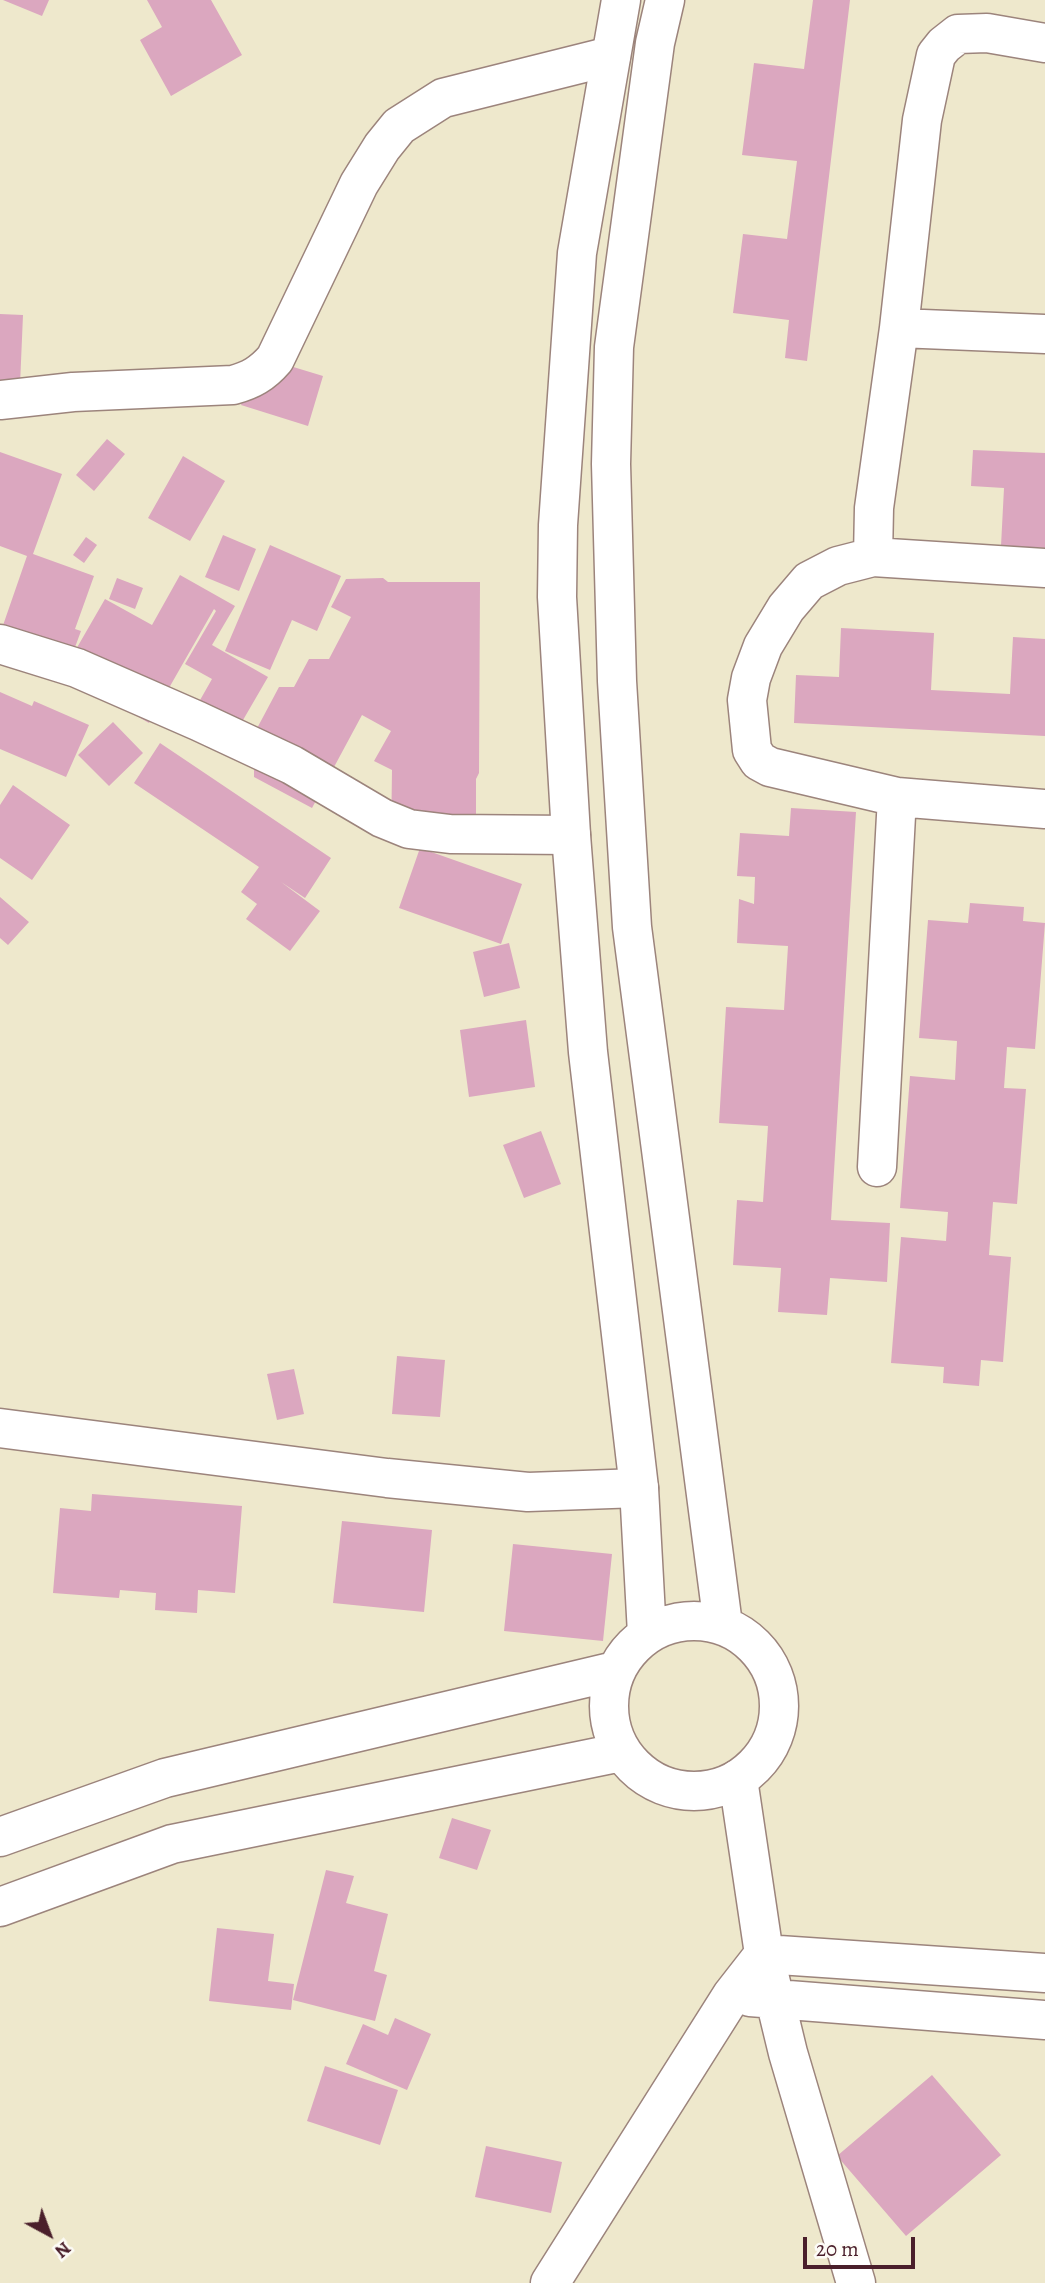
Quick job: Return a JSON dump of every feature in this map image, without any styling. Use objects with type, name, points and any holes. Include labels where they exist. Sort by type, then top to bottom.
[{"type":"street","points":[[621,0],[577,253],[558,524],[557,597],[571,835],[588,1052],[639,1488],[647,1634]]},
{"type":"street","points":[[665,0],[655,43],[614,347],[611,464],[617,667],[632,927],[723,1625]]},
{"type":"street","points":[[873,557],[874,508],[899,328],[922,120],[936,55],[958,34],[987,33],[1045,43]]},
{"type":"street","points":[[0,400],[73,392],[233,385],[251,380],[275,359],[359,184],[382,146],[399,126],[443,98],[611,56]]},
{"type":"street","points":[[899,328],[1045,334]]},
{"type":"street","points":[[1045,568],[873,557],[838,566],[809,581],[786,608],[763,646],[751,678],[747,700],[751,750],[759,761],[770,767],[897,797],[1045,809]]},
{"type":"street","points":[[0,644],[77,668],[198,721],[292,765],[382,818],[409,829],[462,835],[571,835]]},
{"type":"street","points":[[877,1167],[897,797]]},
{"type":"street","points":[[0,1428],[387,1478],[528,1492],[639,1488]]},
{"type":"street","points":[[698,1620],[723,1625],[744,1636],[762,1653],[773,1674],[779,1697],[778,1721],[770,1744],[757,1763],[738,1779],[714,1788],[688,1791],[662,1786],[639,1772],[622,1752],[610,1727],[608,1699],[615,1671],[647,1634],[671,1623],[698,1620]]},
{"type":"street","points":[[0,1837],[18,1819],[165,1778],[615,1671]]},
{"type":"street","points":[[0,1907],[172,1844],[622,1752]]},
{"type":"street","points":[[738,1779],[764,1954],[788,2053],[856,2283]]},
{"type":"street","points":[[764,1954],[1045,1973]]},
{"type":"street","points":[[550,2283],[732,1995],[764,1954]]},
{"type":"street","points":[[732,1995],[776,2001],[1045,2020]]},
{"type":"building","points":[[3,0],[49,0],[42,16]]},
{"type":"building","points":[[147,0],[211,0],[242,55],[171,96],[140,40],[162,27]]},
{"type":"building","points":[[813,0],[850,0],[807,361],[785,358],[789,320],[733,313],[743,234],[787,239],[797,161],[742,155],[754,63],[804,69]]},
{"type":"building","points":[[0,314],[23,315],[20,385],[0,385]]},
{"type":"building","points":[[257,356],[323,376],[308,426],[241,405]]},
{"type":"building","points":[[107,439],[125,454],[94,491],[76,475]]},
{"type":"building","points":[[973,450],[1045,453],[1045,548],[1001,546],[1004,488],[971,486]]},
{"type":"building","points":[[0,452],[62,474],[33,554],[94,576],[75,629],[81,631],[71,658],[105,599],[152,625],[180,575],[235,606],[212,645],[268,677],[232,739],[191,716],[212,679],[185,664],[216,611],[214,609],[149,723],[0,634],[27,556],[0,546]]},
{"type":"building","points":[[183,456],[225,481],[190,541],[148,518]]},
{"type":"building","points":[[223,535],[256,549],[239,591],[205,577]]},
{"type":"building","points":[[86,537],[97,545],[84,563],[73,555]]},
{"type":"building","points":[[270,545],[341,576],[317,631],[292,620],[270,670],[225,651]]},
{"type":"building","points":[[117,578],[143,588],[135,609],[109,599]]},
{"type":"building","points":[[383,578],[388,582],[480,582],[476,841],[391,842],[392,770],[374,761],[391,731],[362,715],[312,808],[254,777],[254,734],[279,687],[294,687],[309,659],[329,659],[351,617],[331,607],[346,579]]},
{"type":"building","points":[[841,628],[934,633],[931,690],[1010,694],[1013,637],[1045,639],[1045,736],[794,723],[796,675],[839,677]]},
{"type":"building","points":[[0,692],[32,706],[34,701],[89,725],[66,777],[0,749]]},
{"type":"building","points":[[113,722],[143,753],[109,786],[78,755]]},
{"type":"building","points":[[160,743],[331,858],[305,898],[281,882],[320,911],[290,951],[246,919],[257,904],[241,892],[259,867],[134,783]]},
{"type":"building","points":[[13,785],[70,825],[32,880],[0,858],[0,805]]},
{"type":"building","points":[[791,808],[856,812],[831,1220],[890,1223],[887,1282],[830,1278],[827,1315],[778,1312],[781,1268],[733,1265],[737,1200],[763,1202],[768,1126],[719,1123],[726,1007],[784,1010],[788,946],[737,943],[739,899],[754,904],[755,877],[737,876],[740,833],[789,836]]},
{"type":"building","points":[[420,848],[522,884],[501,944],[399,908]]},
{"type":"building","points":[[0,897],[29,922],[8,945],[0,938]]},
{"type":"building","points":[[970,903],[1024,907],[1023,921],[1045,923],[1035,1049],[1007,1047],[1004,1088],[1026,1089],[1017,1204],[993,1202],[989,1255],[1011,1257],[1003,1362],[981,1360],[979,1386],[943,1383],[944,1367],[891,1363],[901,1237],[946,1241],[948,1212],[900,1208],[910,1076],[955,1080],[957,1041],[919,1038],[928,920],[968,923]]},
{"type":"building","points":[[509,943],[520,988],[484,997],[473,952]]},
{"type":"building","points":[[526,1020],[535,1087],[469,1097],[460,1030]]},
{"type":"building","points":[[541,1131],[561,1184],[524,1198],[503,1145]]},
{"type":"building","points":[[397,1356],[445,1360],[440,1417],[392,1414]]},
{"type":"building","points":[[294,1369],[304,1414],[277,1420],[267,1374]]},
{"type":"building","points":[[92,1494],[242,1506],[235,1593],[198,1590],[197,1613],[155,1610],[156,1593],[120,1590],[119,1598],[53,1593],[60,1508],[91,1511]]},
{"type":"building","points":[[342,1521],[432,1530],[424,1612],[333,1603]]},
{"type":"building","points":[[513,1544],[612,1554],[603,1641],[504,1631]]},
{"type":"building","points":[[452,1818],[491,1830],[477,1870],[439,1858]]},
{"type":"building","points":[[326,1870],[354,1876],[346,1903],[388,1914],[374,1971],[387,1975],[375,2021],[293,2000]]},
{"type":"building","points":[[217,1928],[274,1934],[268,1981],[294,1984],[291,2010],[209,2001]]},
{"type":"building","points":[[395,2018],[431,2034],[407,2090],[346,2064],[363,2024],[388,2035]]},
{"type":"building","points":[[325,2066],[398,2090],[380,2145],[307,2121]]},
{"type":"building","points":[[932,2075],[1001,2155],[906,2236],[837,2156]]},
{"type":"building","points":[[486,2146],[562,2162],[551,2213],[475,2197]]}]
